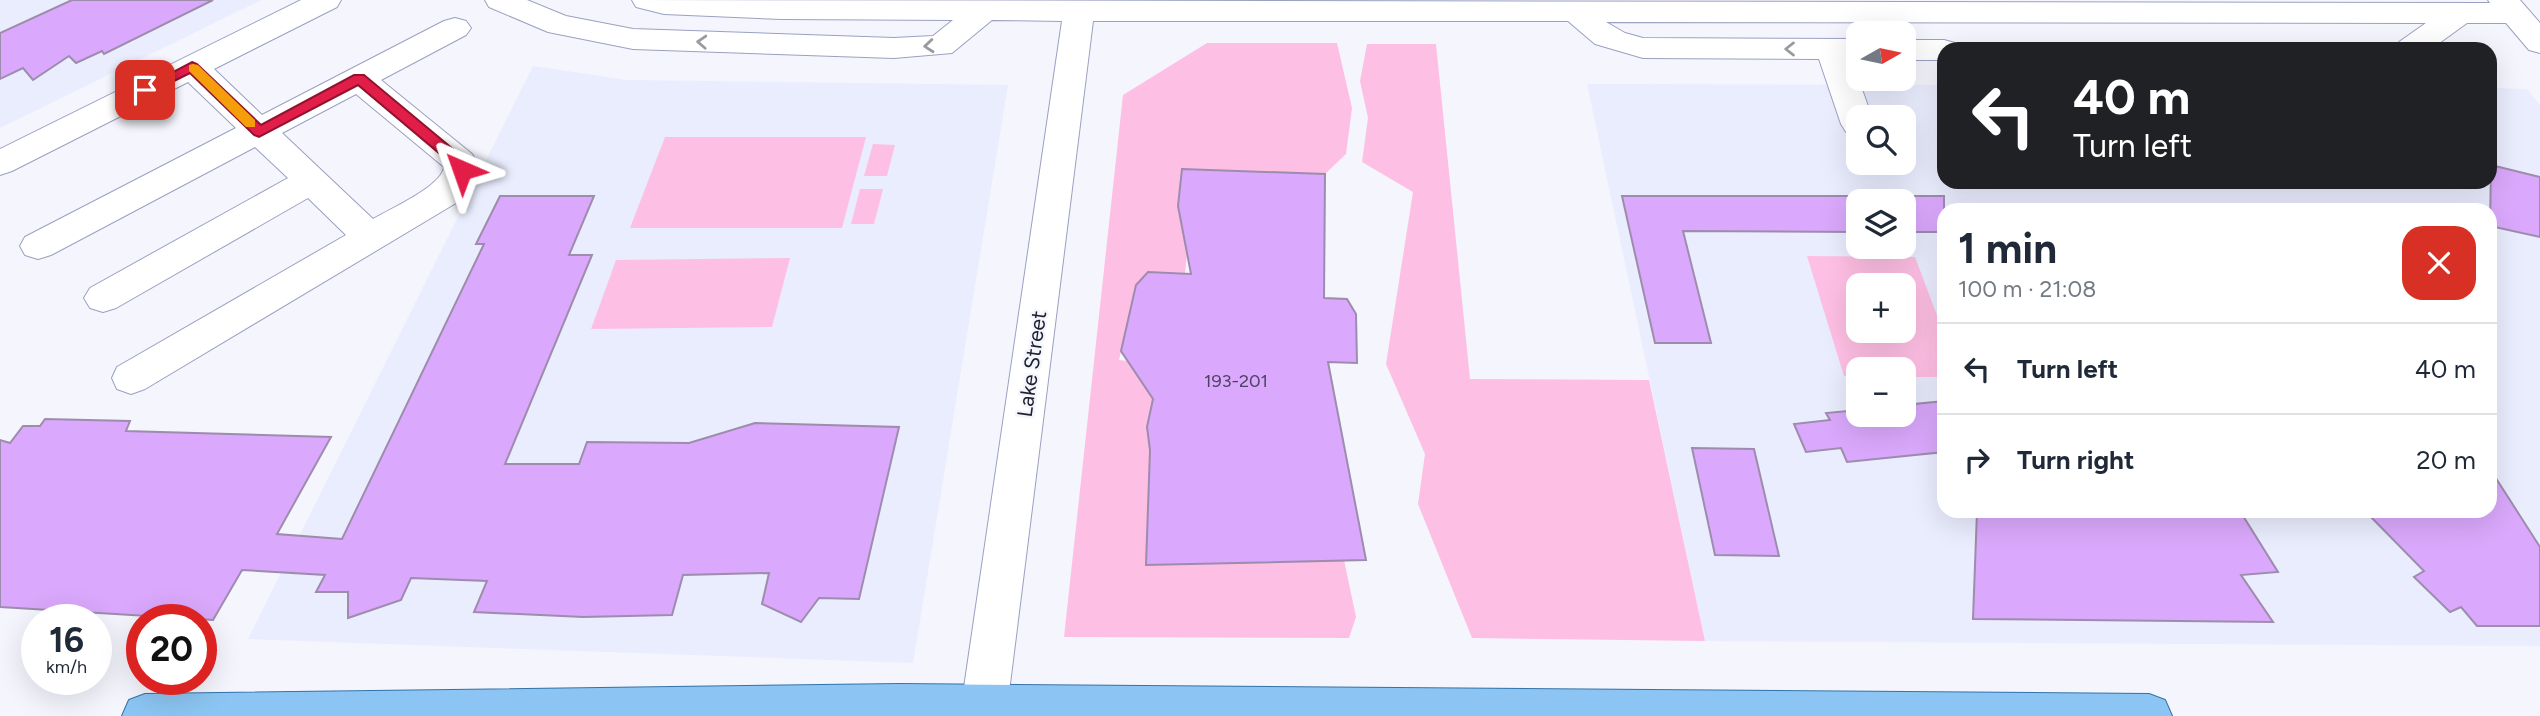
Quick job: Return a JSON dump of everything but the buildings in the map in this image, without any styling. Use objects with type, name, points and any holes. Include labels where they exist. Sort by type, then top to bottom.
[{"type":"main road","points":[[145,716],[899,706],[983,712],[2150,716]]},
{"type":"street","points":[[0,163],[326,0]]},
{"type":"street","points":[[500,0],[559,25],[633,39],[894,48],[941,46],[985,10]]},
{"type":"street","points":[[647,0],[664,4],[782,9],[1079,11],[2459,14],[2509,7],[2540,43]]},
{"type":"street","name":"Lake Street","points":[[983,712],[1079,11]]},
{"type":"street","points":[[1576,12],[1593,29],[1615,43],[1643,48],[1845,49],[1855,105]]},
{"type":"street","points":[[2420,42],[2459,14]]},
{"type":"street","points":[[38,246],[455,28]]},
{"type":"street","points":[[1916,50],[1937,50]]},
{"type":"street","points":[[192,67],[369,236]]},
{"type":"street","points":[[131,378],[444,194],[458,181],[462,170],[460,162],[359,79]]},
{"type":"street","points":[[103,298],[311,181]]},
{"type":"shaded area","points":[[0,0],[261,0],[0,128]]},
{"type":"shaded area","points":[[1207,43],[1337,43],[1352,108],[1346,154],[1325,174],[1182,169],[1178,206],[1187,254],[1185,273],[1148,272],[1137,285],[1119,360],[1128,361],[1153,399],[1147,427],[1150,450],[1146,565],[1344,560],[1356,617],[1349,638],[1064,637],[1123,95]]},
{"type":"shaded area","points":[[1367,44],[1436,44],[1470,379],[1649,380],[1705,641],[1472,638],[1418,504],[1425,454],[1386,364],[1413,192],[1362,162],[1368,118],[1360,81]]},
{"type":"shaded area","points":[[533,66],[627,80],[1008,85],[913,663],[248,639]]},
{"type":"shaded area","points":[[1587,84],[1846,85],[1846,91],[1916,91],[1916,85],[1937,85],[1937,189],[2497,189],[2497,88],[2527,89],[2540,105],[2540,646],[1705,641]]},
{"type":"shaded area","points":[[665,137],[866,137],[842,228],[630,228]]},
{"type":"shaded area","points":[[873,144],[895,145],[887,176],[864,176]]},
{"type":"shaded area","points":[[860,189],[883,189],[874,224],[851,224]]},
{"type":"shaded area","points":[[1807,256],[1916,259],[1937,315],[1937,377],[1916,377],[1916,357],[1846,357],[1844,376]]},
{"type":"shaded area","points":[[790,258],[772,327],[591,329],[616,260]]},
{"type":"slow traffic","points":[[193,68],[251,123]]},
{"type":"route","points":[[145,90],[192,67],[259,132],[359,79],[460,162],[462,170]]}]
